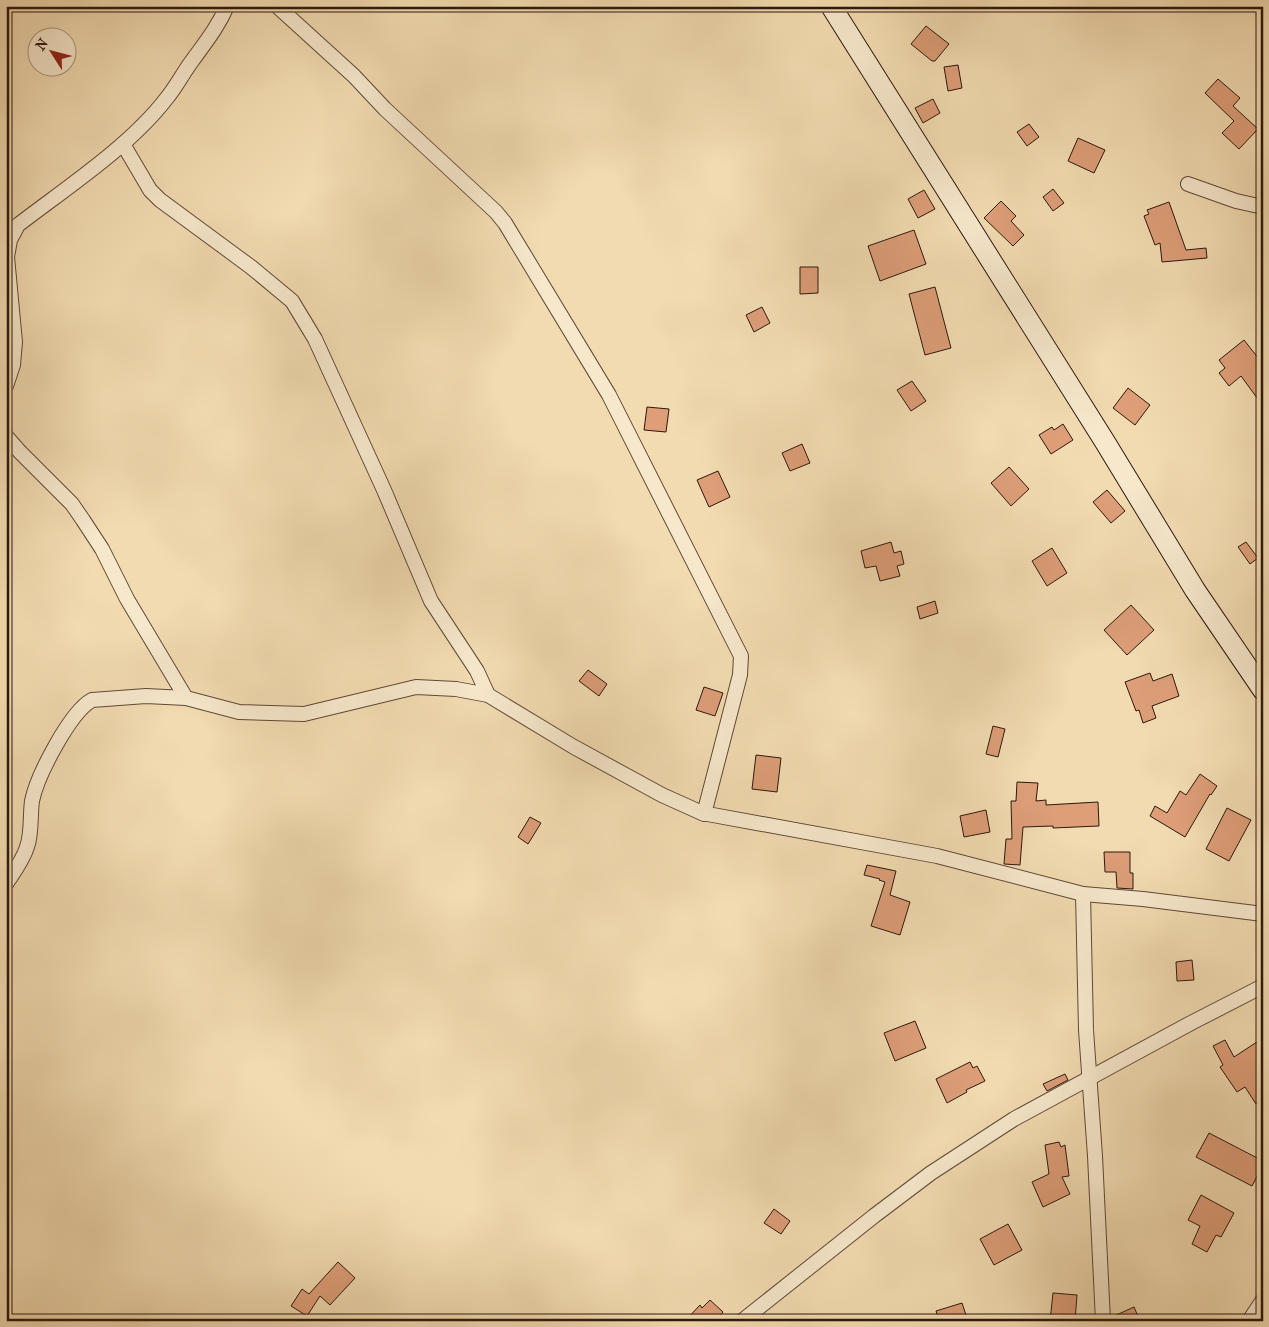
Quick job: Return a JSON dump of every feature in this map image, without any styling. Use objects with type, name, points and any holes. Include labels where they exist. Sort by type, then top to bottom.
[{"type":"street","points":[[6,386],[13,365],[15,342],[7,256],[10,240],[18,225],[123,144],[166,100],[209,39],[227,6]]},
{"type":"street","points":[[277,6],[354,76],[392,115],[496,212],[505,223],[609,395],[741,656],[740,675],[704,814]]},
{"type":"street","points":[[831,6],[1094,425],[1195,590],[1263,690]]},
{"type":"street","points":[[123,144],[150,190],[160,200],[258,272],[292,301],[315,339],[384,490],[431,601],[477,671],[488,695]]},
{"type":"street","points":[[1188,184],[1236,201],[1263,207]]},
{"type":"street","points":[[6,436],[72,504],[83,520],[102,549],[127,598],[186,698]]},
{"type":"street","points":[[6,884],[28,846],[32,800],[41,776],[53,751],[85,704],[92,700],[146,696],[186,698],[239,712],[304,714],[416,688],[456,689],[488,695],[574,747],[683,806],[704,814],[937,856],[1083,894],[1143,898],[1263,914]]},
{"type":"street","points":[[1083,894],[1084,985],[1103,1321]]},
{"type":"street","points":[[742,1321],[931,1173],[1014,1119],[1263,986]]},
{"type":"street","points":[[1249,1321],[1263,1300]]},
{"type":"building","points":[[926,26],[949,44],[935,61],[932,61],[911,44]]},
{"type":"building","points":[[958,65],[962,88],[948,91],[944,67]]},
{"type":"building","points":[[1218,79],[1240,98],[1233,106],[1258,129],[1239,149],[1222,133],[1234,121],[1205,93]]},
{"type":"building","points":[[933,99],[940,113],[923,123],[915,108]]},
{"type":"building","points":[[1029,124],[1039,137],[1027,146],[1017,132]]},
{"type":"building","points":[[1078,138],[1105,150],[1094,173],[1068,161]]},
{"type":"building","points":[[1053,189],[1064,203],[1053,211],[1043,197]]},
{"type":"building","points":[[924,190],[935,209],[918,218],[908,199]]},
{"type":"building","points":[[1001,201],[1016,216],[1011,221],[1024,235],[1013,246],[984,218]]},
{"type":"building","points":[[1169,202],[1186,250],[1206,248],[1207,258],[1162,262],[1160,243],[1155,245],[1144,216],[1149,214],[1147,210]]},
{"type":"building","points":[[914,230],[926,264],[880,281],[868,246]]},
{"type":"building","points":[[800,267],[818,267],[818,293],[800,294]]},
{"type":"building","points":[[935,287],[951,348],[925,355],[909,294]]},
{"type":"building","points":[[762,307],[770,323],[754,332],[746,315]]},
{"type":"building","points":[[1244,340],[1263,364],[1263,406],[1241,376],[1229,386],[1219,373],[1225,368],[1219,360]]},
{"type":"building","points":[[912,381],[926,401],[911,411],[897,390]]},
{"type":"building","points":[[1128,388],[1150,405],[1135,425],[1113,408]]},
{"type":"building","points":[[647,407],[669,409],[666,432],[644,430]]},
{"type":"building","points":[[1063,424],[1073,440],[1051,454],[1039,435],[1052,427],[1054,430]]},
{"type":"building","points":[[802,444],[810,463],[790,471],[782,453]]},
{"type":"building","points":[[1009,467],[1029,489],[1011,506],[991,483]]},
{"type":"building","points":[[718,471],[730,497],[709,507],[697,480]]},
{"type":"building","points":[[1107,490],[1125,511],[1111,523],[1093,502]]},
{"type":"building","points":[[891,542],[894,553],[901,551],[904,564],[897,566],[900,576],[880,581],[876,566],[865,568],[861,551]]},
{"type":"building","points":[[1246,542],[1258,558],[1250,564],[1238,547]]},
{"type":"building","points":[[1052,548],[1067,573],[1047,586],[1032,561]]},
{"type":"building","points":[[935,601],[938,613],[920,619],[917,607]]},
{"type":"building","points":[[1131,605],[1154,630],[1127,655],[1104,630]]},
{"type":"building","points":[[588,670],[607,684],[599,696],[579,681]]},
{"type":"building","points":[[1150,673],[1153,681],[1172,674],[1179,696],[1152,706],[1156,718],[1143,723],[1139,710],[1136,711],[1125,682]]},
{"type":"building","points":[[704,687],[723,693],[715,716],[696,710]]},
{"type":"building","points":[[993,726],[1005,729],[998,757],[986,754]]},
{"type":"building","points":[[756,755],[781,758],[777,792],[752,789]]},
{"type":"building","points":[[1200,774],[1217,786],[1210,794],[1185,837],[1150,816],[1155,806],[1167,813],[1180,791],[1186,795]]},
{"type":"building","points":[[1017,782],[1038,783],[1036,801],[1046,800],[1046,805],[1098,802],[1099,826],[1023,827],[1020,865],[1004,864],[1006,839],[1012,839],[1011,801],[1016,801]]},
{"type":"building","points":[[1227,808],[1251,820],[1229,861],[1206,849]]},
{"type":"building","points":[[986,810],[990,832],[964,837],[960,816]]},
{"type":"building","points":[[530,817],[541,823],[528,844],[518,837]]},
{"type":"building","points":[[1104,852],[1130,852],[1130,873],[1133,873],[1133,889],[1117,888],[1116,872],[1105,872]]},
{"type":"building","points":[[867,865],[896,871],[890,895],[910,902],[900,935],[871,926],[885,882],[864,875]]},
{"type":"building","points":[[1192,960],[1194,980],[1177,981],[1176,962]]},
{"type":"building","points":[[915,1021],[926,1048],[895,1061],[884,1033]]},
{"type":"building","points":[[1263,1038],[1263,1099],[1256,1104],[1245,1087],[1237,1092],[1220,1067],[1223,1065],[1213,1046],[1225,1040],[1234,1057]]},
{"type":"building","points":[[970,1062],[973,1068],[977,1066],[985,1081],[966,1090],[967,1092],[947,1103],[936,1079]]},
{"type":"building","points":[[1065,1074],[1068,1080],[1047,1091],[1043,1084]]},
{"type":"building","points":[[1209,1133],[1263,1161],[1263,1165],[1252,1186],[1196,1157]]},
{"type":"building","points":[[1059,1142],[1061,1147],[1065,1145],[1069,1176],[1062,1177],[1070,1194],[1043,1207],[1032,1182],[1049,1174],[1045,1145]]},
{"type":"building","points":[[1201,1195],[1234,1213],[1221,1237],[1216,1235],[1207,1252],[1192,1244],[1200,1226],[1188,1220]]},
{"type":"building","points":[[774,1209],[790,1221],[781,1234],[764,1223]]},
{"type":"building","points":[[1008,1224],[1022,1250],[994,1265],[980,1239]]},
{"type":"building","points":[[338,1262],[355,1278],[330,1305],[320,1296],[307,1316],[291,1306],[302,1289],[309,1294]]},
{"type":"building","points":[[1053,1293],[1077,1295],[1075,1321],[1050,1321]]},
{"type":"building","points":[[710,1300],[723,1312],[716,1321],[685,1321],[700,1305],[702,1308]]},
{"type":"building","points":[[962,1303],[968,1321],[939,1321],[936,1311]]},
{"type":"building","points":[[1134,1307],[1140,1321],[1112,1321],[1112,1317]]}]
